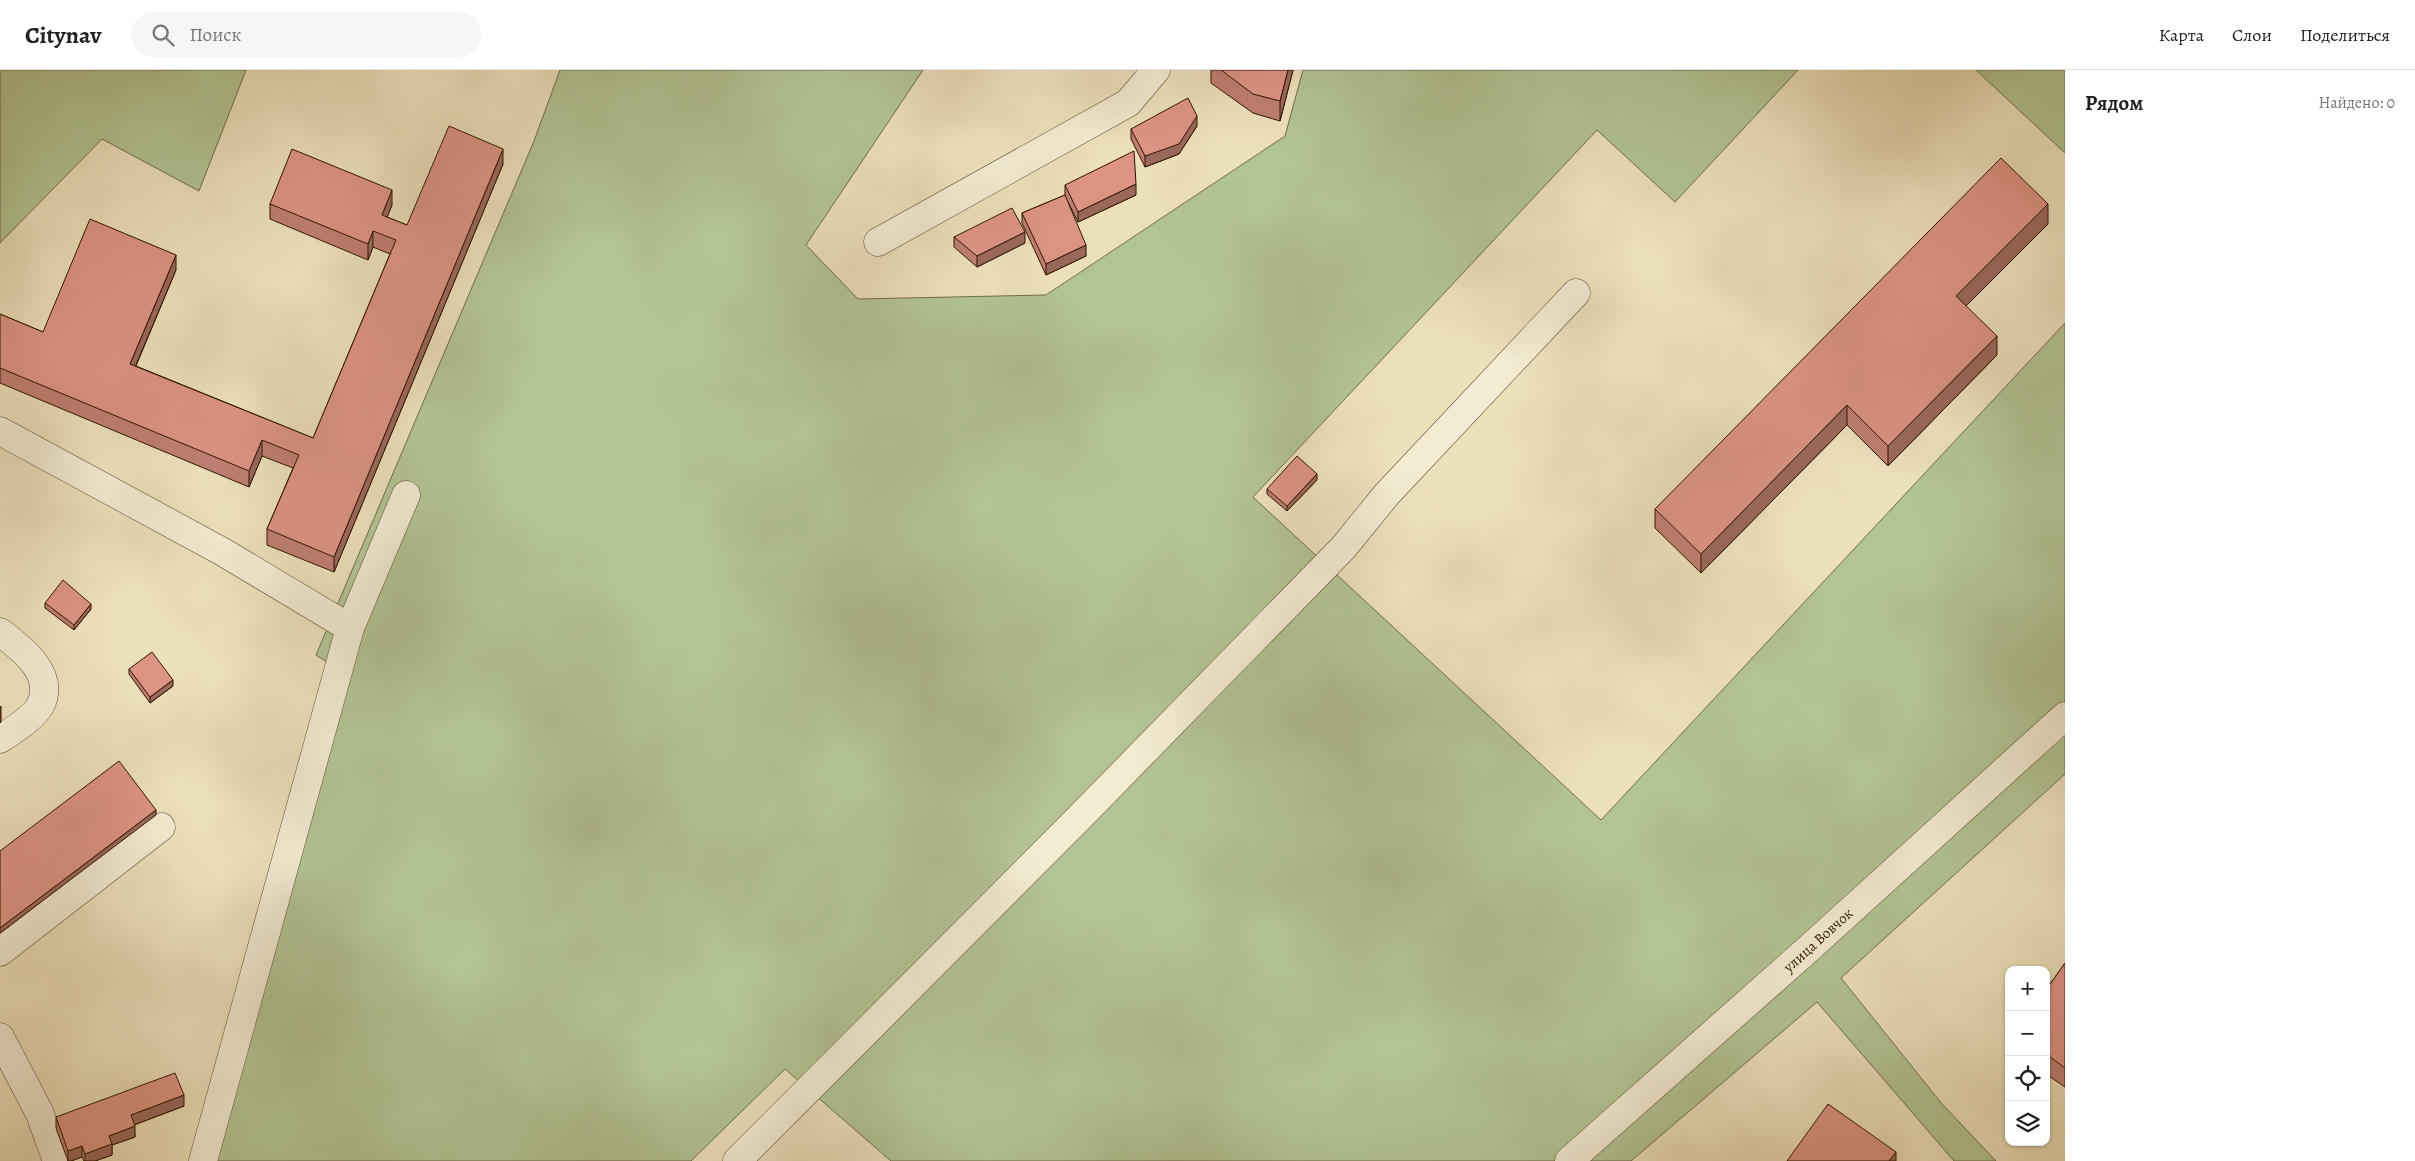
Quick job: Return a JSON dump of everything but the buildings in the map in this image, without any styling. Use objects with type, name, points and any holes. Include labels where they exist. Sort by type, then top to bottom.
[{"type":"street","points":[[878,242],[1128,103],[1156,70]]},
{"type":"street","points":[[737,1161],[1080,817],[1343,548],[1387,494],[1576,293]]},
{"type":"street","points":[[0,431],[223,552],[350,628]]},
{"type":"street","points":[[203,1161],[350,628],[406,495]]},
{"type":"street","points":[[0,632],[27,652],[44,682],[41,704],[19,726],[0,739]]},
{"type":"street","name":"улица Вовчок","points":[[1569,1161],[1806,951],[2065,716]]},
{"type":"street","points":[[0,952],[161,827]]},
{"type":"street","points":[[0,1037],[40,1114],[57,1161]]},
{"type":"green space","points":[[0,70],[246,70],[199,191],[102,139],[0,243]]},
{"type":"green space","points":[[560,70],[923,70],[806,245],[858,299],[1046,295],[1285,136],[1303,70],[1798,70],[1675,202],[1597,130],[1253,497],[1601,820],[2065,323],[2065,774],[1841,978],[1942,1104],[1996,1161],[1954,1161],[1817,1002],[1631,1161],[891,1161],[785,1069],[691,1161],[203,1161],[339,670],[316,655],[534,141]]},
{"type":"green space","points":[[1976,70],[2065,70],[2065,153]]}]
